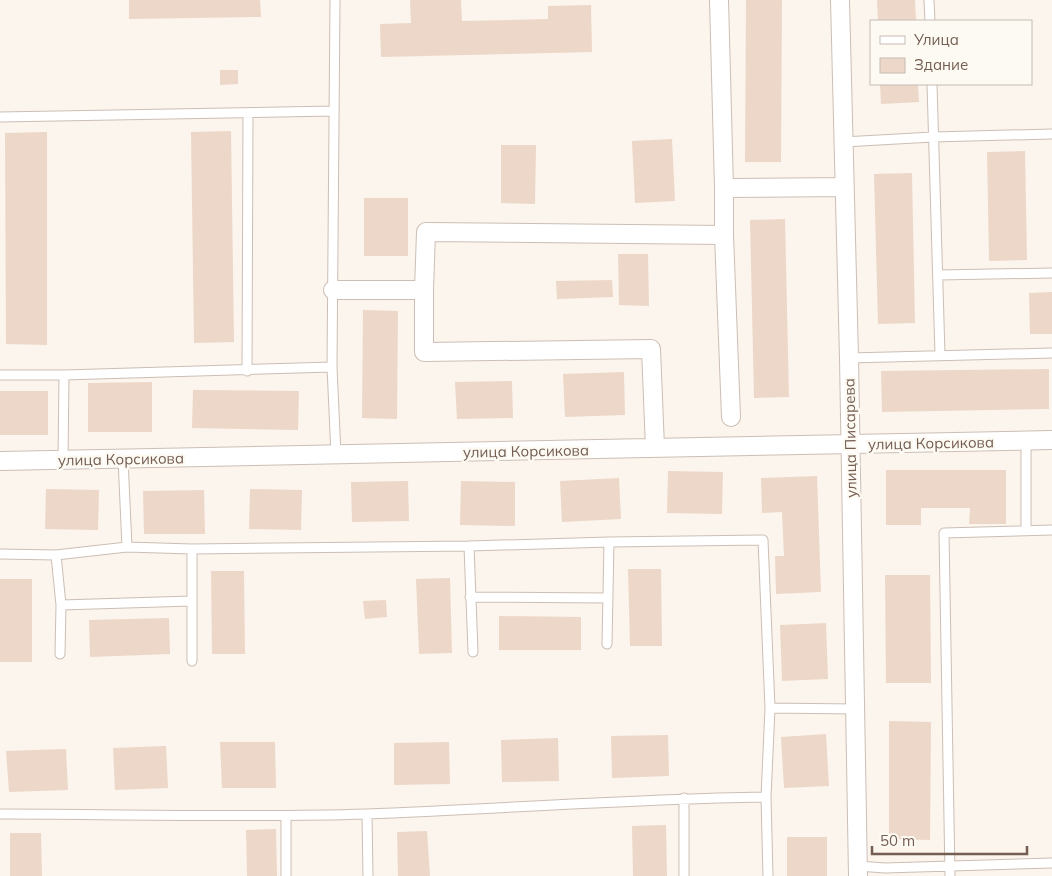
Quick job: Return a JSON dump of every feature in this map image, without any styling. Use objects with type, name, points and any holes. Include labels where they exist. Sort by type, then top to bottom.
[{"type":"street","points":[[719,0],[730,417]]},
{"type":"street","name":"улица Писарева","points":[[840,0],[849,358],[858,871]]},
{"type":"street","points":[[724,188],[844,187]]},
{"type":"street","points":[[655,448],[651,349],[424,352],[426,232],[724,235]]},
{"type":"street","points":[[333,290],[424,290]]},
{"type":"street","name":"улица Корсикова","points":[[0,461],[1052,440]]},
{"type":"lane","points":[[335,0],[332,367],[336,455]]},
{"type":"lane","points":[[930,0],[930,20]]},
{"type":"lane","points":[[932,85],[940,355]]},
{"type":"lane","points":[[0,117],[333,111]]},
{"type":"lane","points":[[247,371],[248,113]]},
{"type":"lane","points":[[843,142],[933,137],[1052,134]]},
{"type":"lane","points":[[938,275],[1052,273]]},
{"type":"lane","points":[[849,358],[1052,353]]},
{"type":"lane","points":[[0,375],[247,371],[332,367]]},
{"type":"lane","points":[[64,375],[64,460]]},
{"type":"lane","points":[[1026,441],[1026,530]]},
{"type":"lane","points":[[124,459],[127,547]]},
{"type":"lane","points":[[950,876],[944,533],[1052,530]]},
{"type":"lane","points":[[0,554],[56,555],[127,547],[192,549],[469,546],[764,540],[770,708],[766,797],[768,876]]},
{"type":"lane","points":[[607,644],[609,542]]},
{"type":"lane","points":[[469,546],[473,652]]},
{"type":"lane","points":[[192,549],[192,661]]},
{"type":"lane","points":[[56,555],[61,605],[60,654]]},
{"type":"lane","points":[[470,598],[607,598]]},
{"type":"lane","points":[[61,605],[192,601]]},
{"type":"lane","points":[[770,708],[854,709]]},
{"type":"lane","points":[[0,814],[286,816],[367,814],[684,798],[766,797]]},
{"type":"lane","points":[[684,798],[684,876]]},
{"type":"lane","points":[[367,814],[368,876]]},
{"type":"lane","points":[[286,816],[286,876]]},
{"type":"lane","points":[[858,871],[886,868],[1052,864]]},
{"type":"building","points":[[129,0],[260,0],[261,17],[129,19]]},
{"type":"building","points":[[410,0],[461,0],[462,21],[548,19],[548,6],[591,5],[592,52],[381,57],[380,24],[411,23]]},
{"type":"building","points":[[746,0],[782,0],[781,162],[745,162]]},
{"type":"building","points":[[877,0],[915,0],[916,20],[878,20]]},
{"type":"building","points":[[220,70],[238,70],[238,84],[220,85]]},
{"type":"building","points":[[880,85],[918,85],[919,102],[881,104]]},
{"type":"building","points":[[231,131],[234,342],[194,343],[191,132]]},
{"type":"building","points":[[47,132],[47,345],[6,344],[5,133]]},
{"type":"building","points":[[672,139],[675,201],[635,203],[632,141]]},
{"type":"building","points":[[501,145],[536,145],[535,204],[501,203]]},
{"type":"building","points":[[1025,151],[1027,260],[989,261],[987,152]]},
{"type":"building","points":[[912,173],[915,323],[878,324],[874,174]]},
{"type":"building","points":[[364,198],[408,198],[408,256],[364,256]]},
{"type":"building","points":[[785,219],[789,397],[754,398],[750,220]]},
{"type":"building","points":[[618,254],[648,254],[649,306],[619,305]]},
{"type":"building","points":[[612,280],[613,297],[557,299],[556,281]]},
{"type":"building","points":[[1052,292],[1052,334],[1030,334],[1029,293]]},
{"type":"building","points":[[363,310],[398,311],[397,419],[362,418]]},
{"type":"building","points":[[1049,369],[1049,409],[882,412],[881,371]]},
{"type":"building","points":[[624,372],[625,415],[565,417],[563,374]]},
{"type":"building","points":[[512,381],[513,418],[457,419],[455,382]]},
{"type":"building","points":[[152,382],[152,432],[88,432],[88,383]]},
{"type":"building","points":[[193,390],[299,391],[298,430],[192,428]]},
{"type":"building","points":[[0,391],[48,391],[48,435],[0,435]]},
{"type":"building","points":[[886,470],[1006,470],[1006,524],[969,524],[970,508],[921,508],[921,525],[886,525]]},
{"type":"building","points":[[668,471],[723,472],[722,514],[667,513]]},
{"type":"building","points":[[817,476],[821,592],[776,594],[775,556],[784,556],[782,512],[762,513],[761,478]]},
{"type":"building","points":[[619,478],[621,519],[562,522],[560,481]]},
{"type":"building","points":[[408,481],[409,521],[352,522],[351,482]]},
{"type":"building","points":[[461,481],[515,482],[515,526],[460,525]]},
{"type":"building","points":[[46,489],[99,490],[98,530],[45,529]]},
{"type":"building","points":[[250,489],[302,490],[301,530],[249,529]]},
{"type":"building","points":[[204,490],[205,534],[144,534],[143,491]]},
{"type":"building","points":[[628,569],[661,569],[662,646],[630,646]]},
{"type":"building","points":[[211,571],[244,571],[245,654],[212,654]]},
{"type":"building","points":[[885,575],[930,575],[931,683],[886,683]]},
{"type":"building","points":[[450,578],[452,653],[419,654],[416,579]]},
{"type":"building","points":[[0,579],[32,579],[32,662],[0,662]]},
{"type":"building","points":[[386,600],[387,617],[365,619],[363,601]]},
{"type":"building","points":[[499,616],[581,617],[581,650],[499,650]]},
{"type":"building","points":[[169,618],[170,654],[90,657],[89,620]]},
{"type":"building","points":[[826,623],[828,679],[782,681],[780,625]]},
{"type":"building","points":[[889,721],[931,722],[930,840],[889,839]]},
{"type":"building","points":[[826,734],[829,786],[784,788],[781,737]]},
{"type":"building","points":[[668,735],[669,776],[612,778],[611,736]]},
{"type":"building","points":[[558,738],[559,781],[502,782],[501,740]]},
{"type":"building","points":[[220,742],[275,742],[276,788],[222,788]]},
{"type":"building","points":[[449,742],[450,784],[394,785],[394,743]]},
{"type":"building","points":[[166,746],[168,788],[115,790],[113,748]]},
{"type":"building","points":[[66,749],[68,790],[9,792],[6,751]]},
{"type":"building","points":[[666,825],[667,876],[633,876],[632,826]]},
{"type":"building","points":[[276,829],[277,876],[247,876],[246,830]]},
{"type":"building","points":[[427,831],[430,876],[398,876],[397,832]]},
{"type":"building","points":[[10,833],[41,833],[42,876],[10,876]]},
{"type":"building","points":[[787,837],[827,837],[827,876],[787,876]]}]
